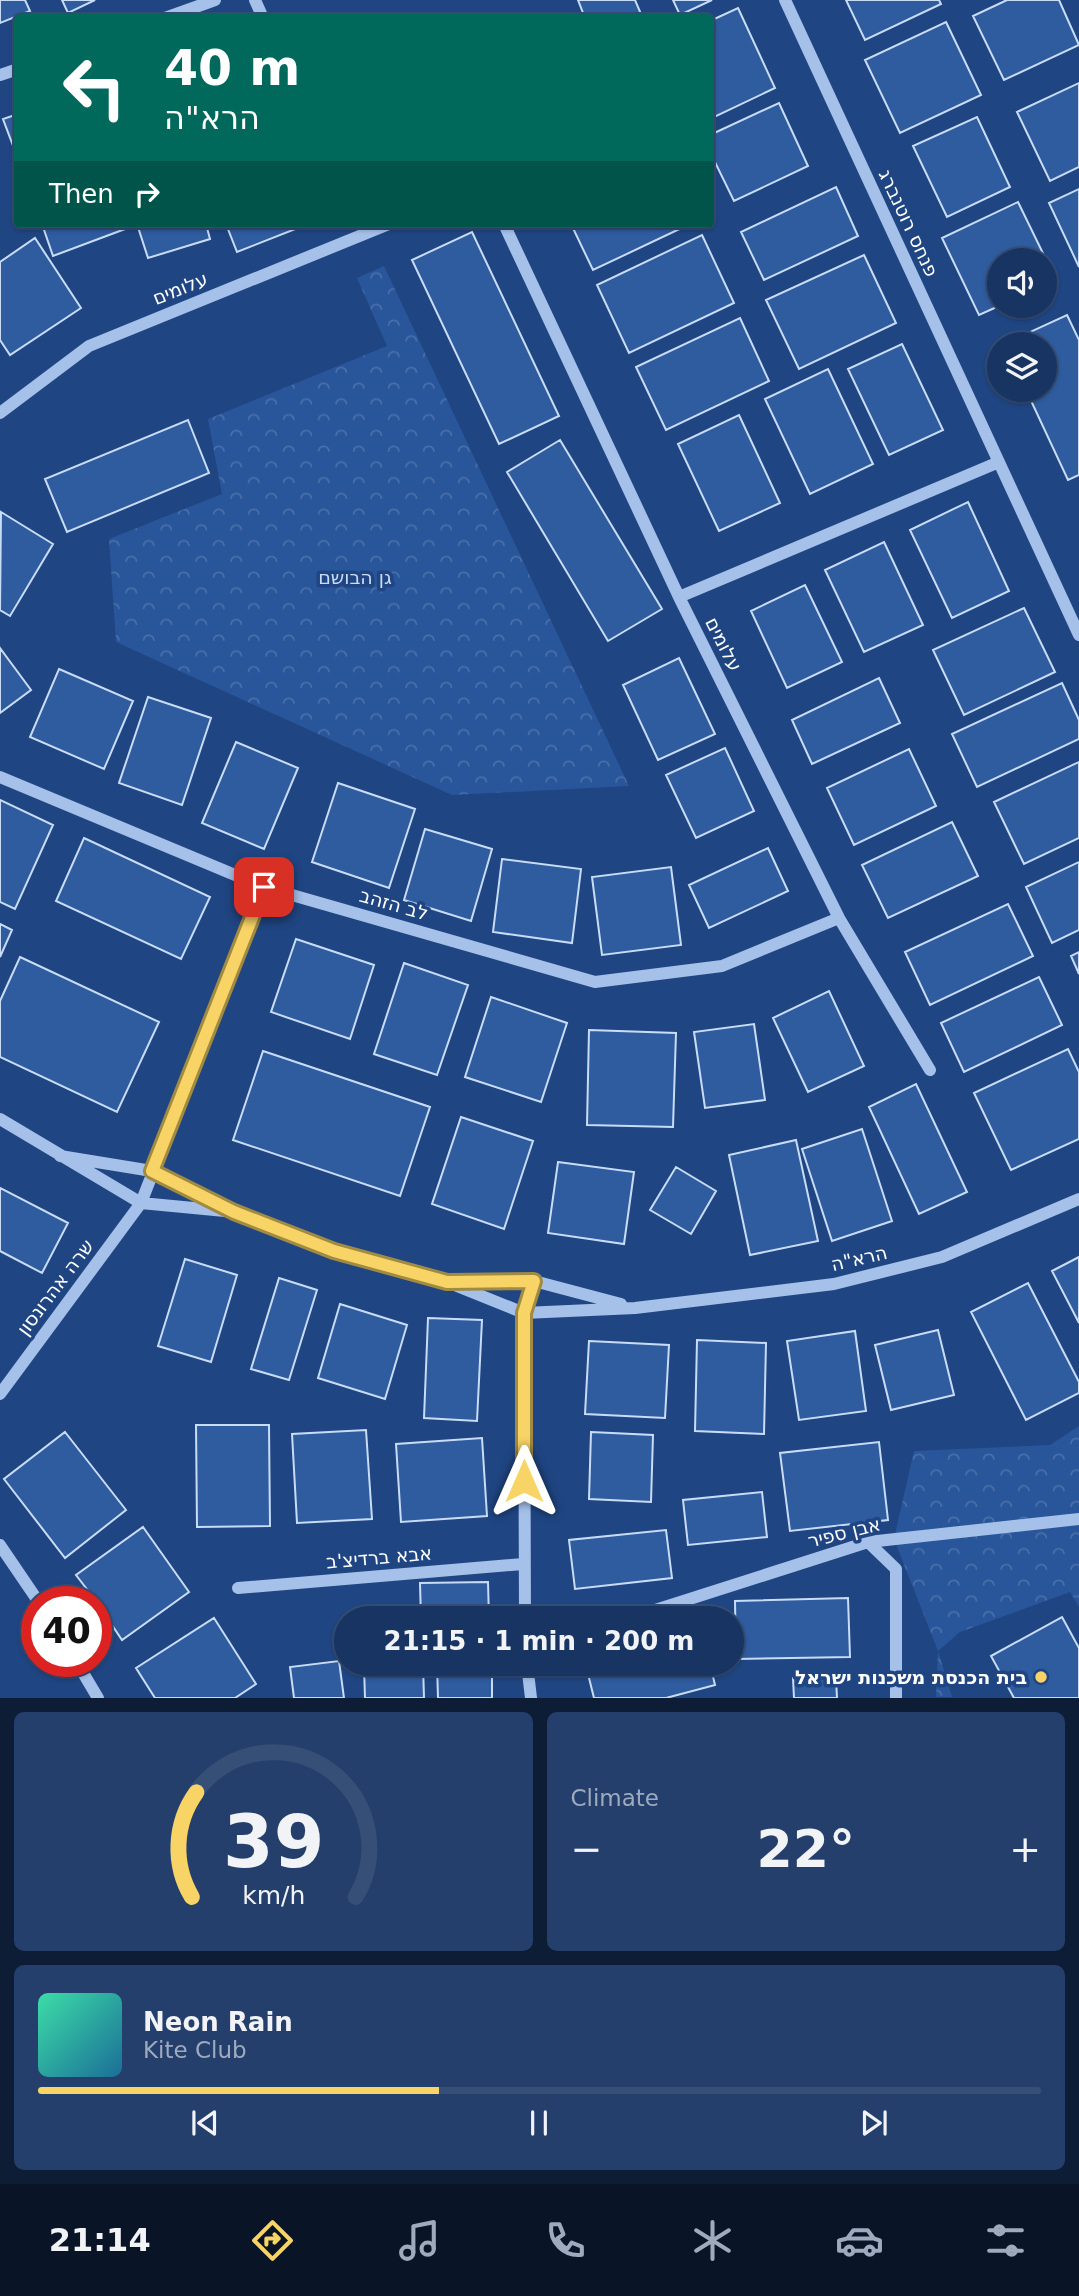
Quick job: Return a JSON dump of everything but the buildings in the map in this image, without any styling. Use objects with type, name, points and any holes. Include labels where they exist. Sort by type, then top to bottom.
[{"type":"street","points":[[176,14],[215,0]]},
{"type":"street","name":"פנחס רוטנברג","points":[[785,0],[1079,635]]},
{"type":"street","points":[[355,228],[359,237]]},
{"type":"street","name":"עלומים","points":[[0,414],[89,346],[380,228]]},
{"type":"street","name":"עלומים","points":[[506,228],[679,597],[839,918],[930,1070]]},
{"type":"street","points":[[679,597],[999,462]]},
{"type":"street","points":[[0,777],[264,887],[152,1171],[142,1203]]},
{"type":"street","name":"לב הזהב","points":[[264,887],[595,982],[722,967],[839,918]]},
{"type":"street","name":"הרא\"ה","points":[[0,1119],[142,1203],[234,1212]]},
{"type":"street","name":"הרא\"ה","points":[[60,1156],[152,1171],[234,1212],[334,1251],[447,1282],[524,1313],[635,1308],[834,1284],[942,1257],[1079,1199]]},
{"type":"street","name":"שרה אהרונסון","points":[[0,1394],[142,1203]]},
{"type":"street","points":[[525,1606],[524,1313],[534,1281]]},
{"type":"street","name":"הרא\"ה","points":[[447,1282],[534,1281],[635,1308]]},
{"type":"street","name":"אבן ספיר","points":[[668,1606],[868,1542],[1079,1519]]},
{"type":"street","points":[[868,1542],[896,1569],[896,1698]]},
{"type":"street","points":[[0,1545],[28,1586]]},
{"type":"street","name":"אבא ברדיצ'ב","points":[[238,1588],[523,1564]]},
{"type":"street","points":[[528,1676],[531,1698]]},
{"type":"street","points":[[86,1677],[98,1698]]},
{"type":"green space","name":"גן הבושם","points":[[384,266],[629,786],[452,795],[116,642],[109,539],[222,494],[208,419],[387,346],[357,278]]},
{"type":"green space","points":[[1079,1426],[1079,1607],[1070,1592],[960,1632],[938,1651],[894,1539],[914,1451],[1050,1445]]},
{"type":"green space","points":[[938,1651],[952,1697],[936,1697]]},
{"type":"place","name":"בית הכנסת משכנות ישראל","points":[[1041,1677]]},
{"type":"route","points":[[264,887],[152,1171],[234,1212],[334,1251],[447,1282],[534,1281],[524,1313],[524,1481]]}]
